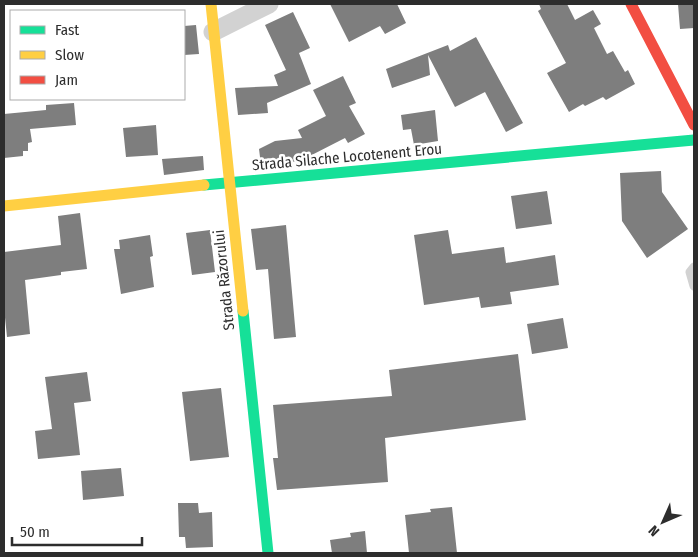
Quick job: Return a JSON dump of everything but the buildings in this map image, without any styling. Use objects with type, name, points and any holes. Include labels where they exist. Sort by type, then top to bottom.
[{"type":"street","name":"Strada Răzorului","points":[[211,4],[228,183],[268,553]]},
{"type":"street","points":[[213,32],[269,4]]},
{"type":"street","points":[[631,4],[694,125]]},
{"type":"street","name":"Strada Silache Locotenent Erou","points":[[4,206],[228,183],[694,140]]},
{"type":"lane","points":[[694,267],[690,272],[694,286]]},
{"type":"traffic: fast","points":[[204,185],[694,140]]},
{"type":"traffic: fast","points":[[243,311],[268,553]]},
{"type":"traffic: slow","points":[[211,4],[243,311]]},
{"type":"traffic: slow","points":[[4,206],[204,185]]},
{"type":"traffic: jam","points":[[631,4],[694,125]]}]
